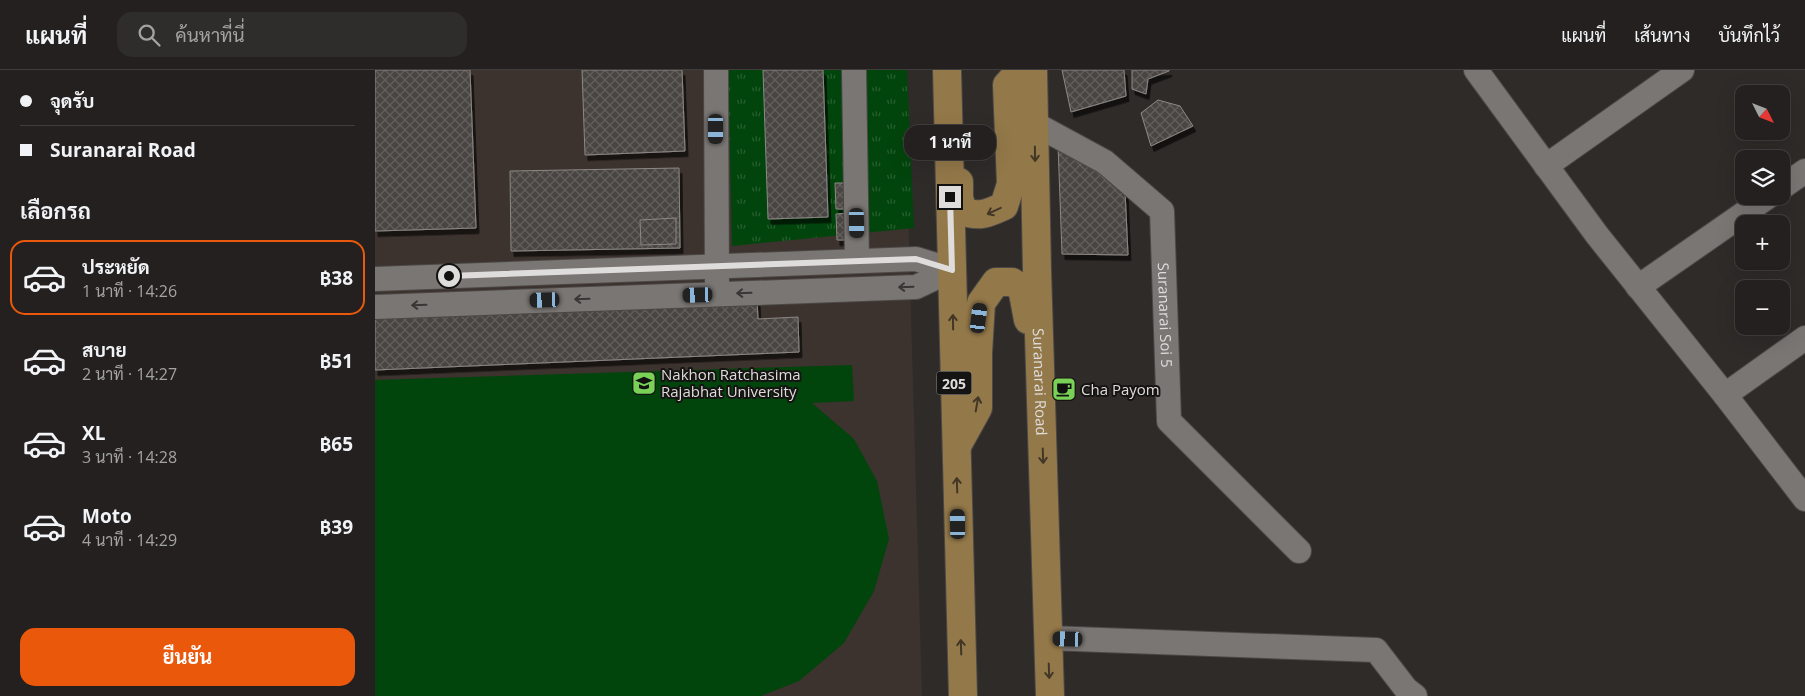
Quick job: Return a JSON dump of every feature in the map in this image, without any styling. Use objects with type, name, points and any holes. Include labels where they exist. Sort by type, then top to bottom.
[{"type":"main road","points":[[947,78],[959,173],[959,198],[963,211],[971,215],[986,214],[1004,206],[1011,184],[1007,85],[1021,70]]},
{"type":"main road","name":"Suranarai Road","points":[[1033,70],[1050,696]]},
{"type":"main road","name":"205","points":[[947,78],[963,696]]},
{"type":"main road","points":[[956,448],[978,408],[978,353],[981,303],[996,282],[1012,282],[1022,288],[1041,393]]},
{"type":"street","points":[[715,70],[717,294]]},
{"type":"street","points":[[854,70],[857,261]]},
{"type":"street","points":[[1476,70],[1597,235],[1725,395],[1805,499]]},
{"type":"street","points":[[1546,166],[1682,70]]},
{"type":"street","name":"Suranarai Soi 5","points":[[1035,124],[1105,162],[1162,210],[1169,421],[1299,551]]},
{"type":"street","points":[[1790,182],[1805,171]]},
{"type":"street","points":[[1638,287],[1756,205]]},
{"type":"street","points":[[375,279],[916,259],[952,270]]},
{"type":"street","points":[[375,307],[915,287],[952,270]]},
{"type":"street","points":[[524,274],[526,301]]},
{"type":"street","points":[[1725,395],[1805,338]]},
{"type":"street","points":[[1049,638],[1376,650],[1406,689],[1415,696]]},
{"type":"shaded area","name":"Nakhon Ratchasima Rajabhat University","points":[[375,70],[904,70],[922,696],[375,696]]},
{"type":"green space","points":[[728,70],[907,70],[914,228],[732,246]]},
{"type":"green space","points":[[852,365],[854,401],[812,403],[854,439],[877,481],[889,539],[874,591],[844,643],[799,681],[761,696],[375,696],[375,380]]},
{"type":"building","points":[[375,70],[470,70],[476,228],[375,231]]},
{"type":"building","points":[[582,70],[682,70],[685,151],[585,155]]},
{"type":"building","points":[[763,70],[823,70],[828,217],[768,219]]},
{"type":"building","points":[[1062,70],[1124,70],[1126,96],[1071,112]]},
{"type":"building","points":[[1132,70],[1169,71],[1148,79],[1146,94],[1132,89]]},
{"type":"building","points":[[1158,100],[1180,106],[1193,126],[1151,146],[1141,113]]},
{"type":"building","points":[[1058,144],[1125,191],[1128,255],[1062,254]]},
{"type":"building","points":[[679,168],[680,248],[511,251],[510,171]]},
{"type":"building","points":[[835,183],[850,183],[851,209],[836,209]]},
{"type":"building","points":[[850,213],[851,240],[837,240],[836,214]]},
{"type":"building","points":[[676,218],[676,244],[641,245],[640,220]]},
{"type":"building","points":[[757,300],[758,319],[798,317],[799,352],[375,370],[375,316]]},
{"type":"place","name":"Nakhon Ratchasima Rajabhat University","points":[[644,383]]},
{"type":"place","name":"Cha Payom","points":[[1064,389]]},
{"type":"route","points":[[449,276],[916,259],[952,270],[950,197]]}]
